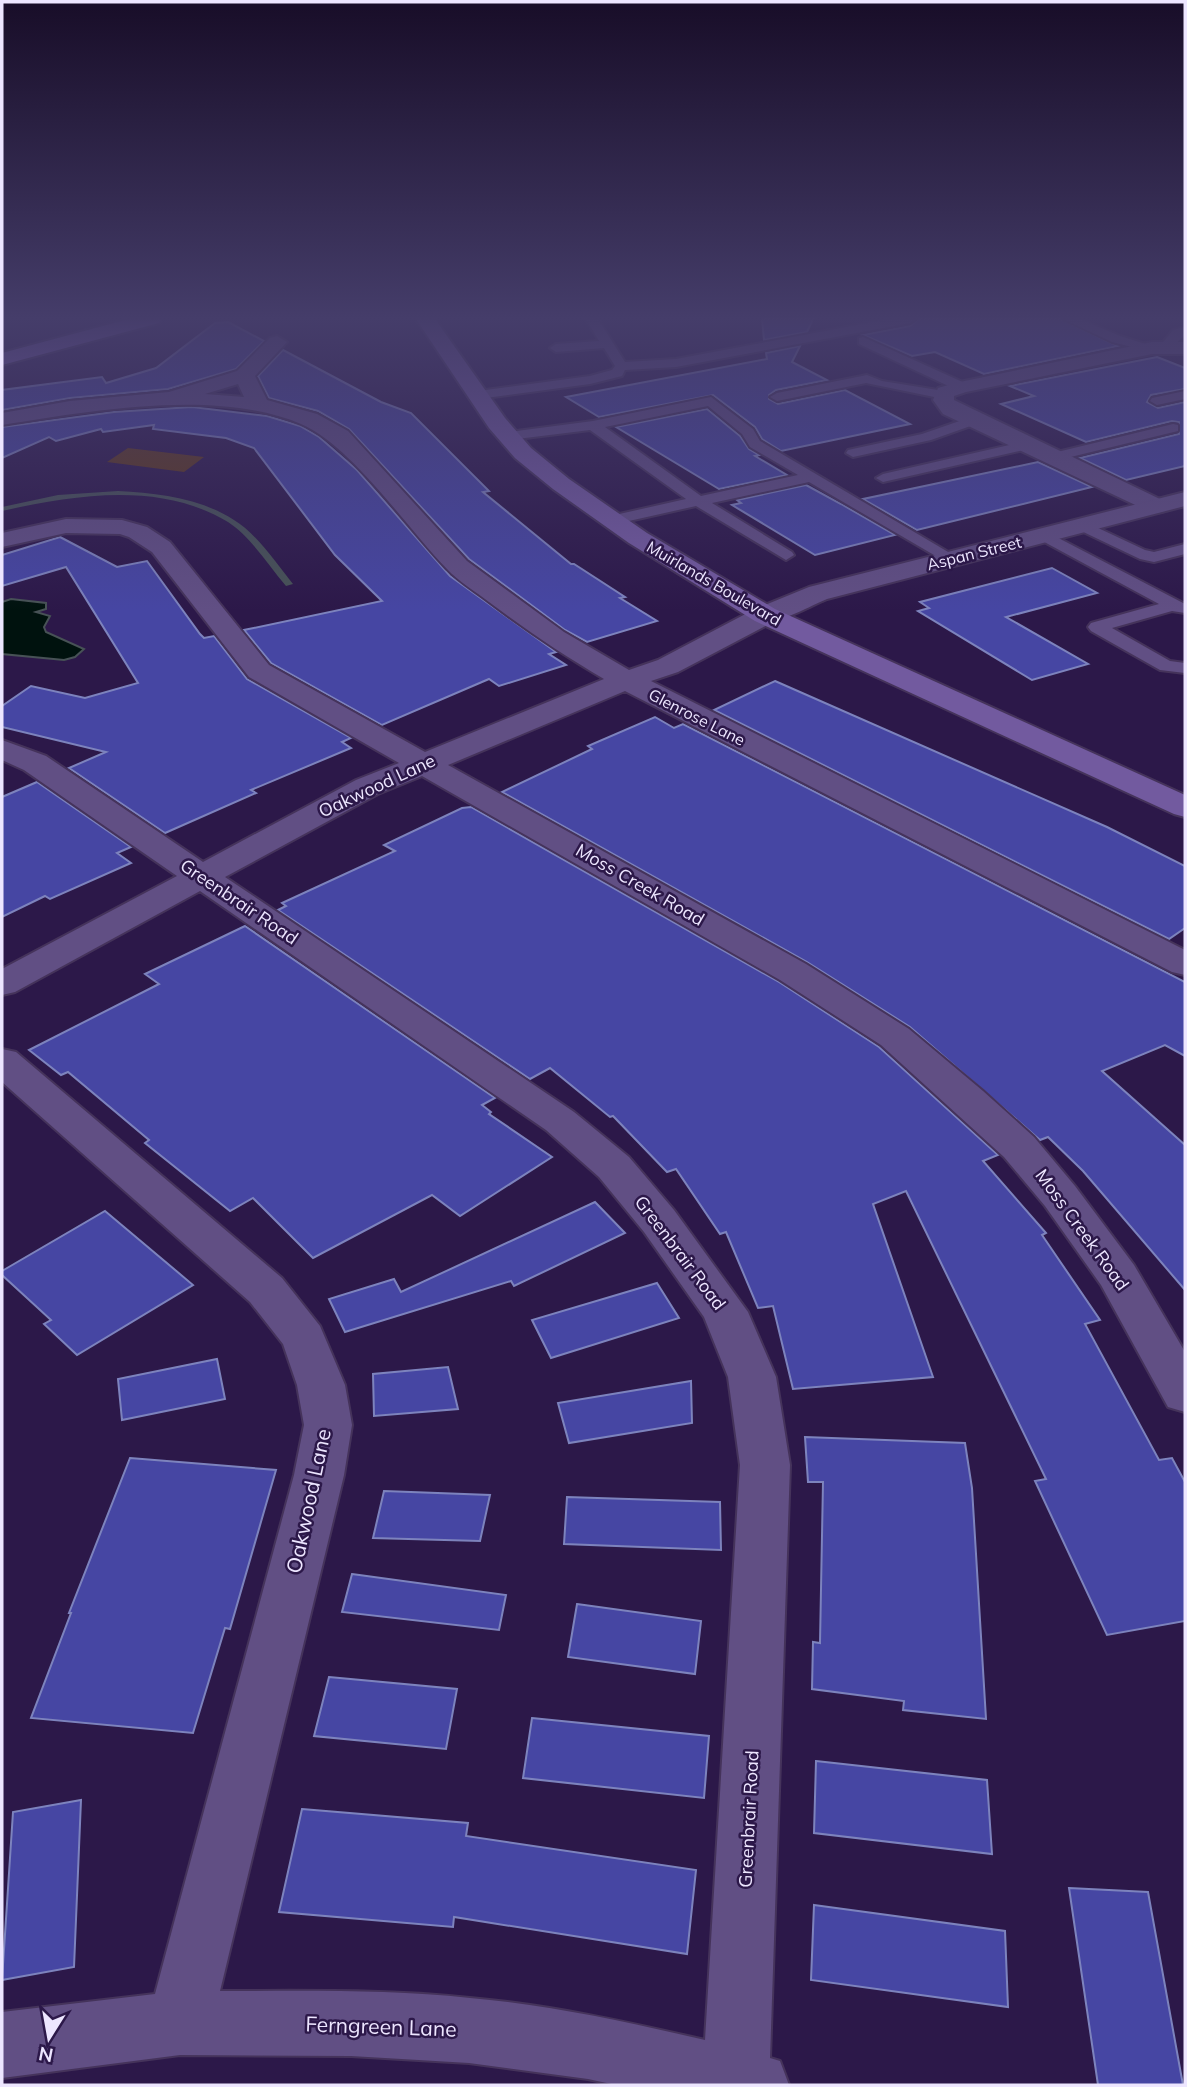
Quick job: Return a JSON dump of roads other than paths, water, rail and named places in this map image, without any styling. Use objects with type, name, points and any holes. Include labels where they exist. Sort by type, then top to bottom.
[{"type":"main road","name":"Muirlands Boulevard","points":[[494,416],[523,453],[561,484],[611,520],[765,615],[1185,807]]},
{"type":"street","name":"Glenrose Lane","points":[[300,416],[340,436],[458,566],[554,638],[626,680],[1185,964]]},
{"type":"street","points":[[966,416],[1156,506]]},
{"type":"street","name":"Aspan Street","points":[[765,615],[818,593],[1185,499]]},
{"type":"street","name":"Moss Creek Road","points":[[2,540],[66,526],[112,527],[138,532],[161,547],[259,671],[793,972],[895,1037],[1019,1147],[1060,1196],[1118,1276],[1185,1394]]},
{"type":"street","name":"Oakwood Lane","points":[[2,984],[367,787],[626,680],[668,666],[765,615]]},
{"type":"street","name":"Greenbrair Road","points":[[2,749],[35,763],[560,1121],[614,1167],[659,1221],[725,1312],[752,1377],[765,1465],[746,2083]]},
{"type":"street","name":"Oakwood Lane","points":[[2,1060],[266,1290],[304,1338],[321,1385],[328,1425],[319,1475],[180,2023]]},
{"type":"street","name":"Ferngreen Lane","points":[[2,2045],[180,2023],[351,2024],[469,2030],[588,2046],[746,2083]]},
{"type":"lane","points":[[509,436],[635,416]]},
{"type":"lane","points":[[729,416],[748,432],[755,444],[952,559]]},
{"type":"lane","points":[[852,453],[926,437],[974,420]]},
{"type":"lane","points":[[593,425],[698,501],[786,555]]},
{"type":"lane","points":[[1054,457],[1173,428]]},
{"type":"lane","points":[[883,478],[1027,445]]},
{"type":"lane","points":[[611,520],[812,477]]},
{"type":"lane","points":[[1082,526],[1140,554],[1154,557],[1185,549]]},
{"type":"lane","points":[[1043,535],[1180,608]]},
{"type":"lane","points":[[1180,608],[1097,627],[1166,666],[1185,668]]},
{"type":"waterway","points":[[2,509],[29,502],[88,494],[118,493],[178,500],[205,508],[238,526],[289,584]]}]
